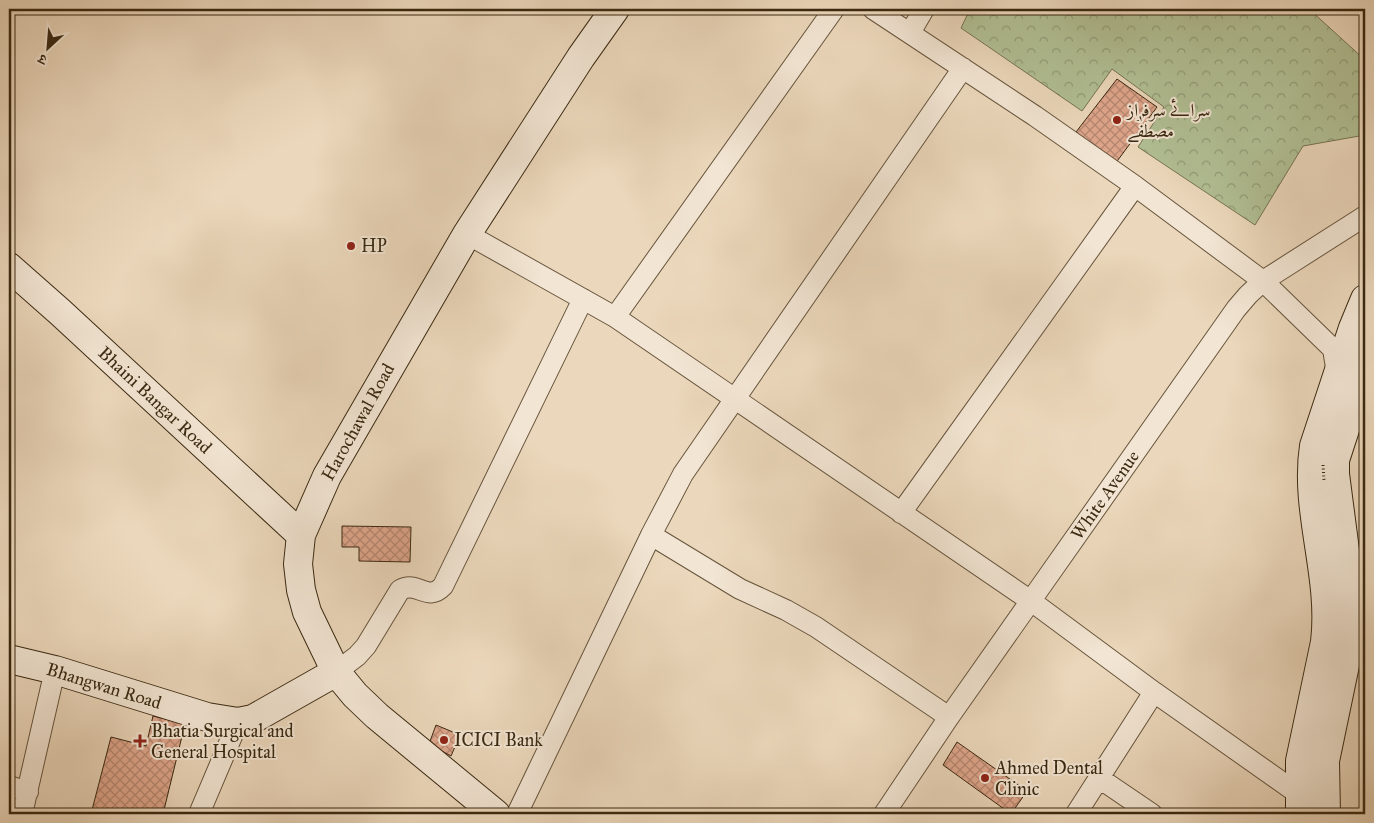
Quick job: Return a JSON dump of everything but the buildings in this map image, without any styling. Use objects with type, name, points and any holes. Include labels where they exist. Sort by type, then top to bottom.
[{"type":"street","name":"Harochawal Road","points":[[496,814],[377,716],[355,695],[336,672],[307,612],[301,590],[298,564],[301,535],[327,476],[467,234],[581,57],[615,9]]},
{"type":"street","points":[[615,317],[834,9]]},
{"type":"street","points":[[873,9],[1036,116],[1135,186],[1263,281],[1333,349],[1337,376]]},
{"type":"street","points":[[910,33],[924,9]]},
{"type":"street","points":[[517,814],[651,535],[683,474],[963,68]]},
{"type":"street","points":[[901,513],[1135,186]]},
{"type":"street","name":"White Avenue","points":[[884,814],[949,717],[1236,309],[1263,281],[1365,216]]},
{"type":"street","points":[[467,234],[615,317],[1031,601],[1154,692],[1306,788],[1326,814]]},
{"type":"street","name":"Bhaini Bangar Road","points":[[9,267],[301,535]]},
{"type":"street","points":[[336,672],[357,656],[366,646],[400,590],[406,586],[412,586],[434,593],[443,586],[583,299]]},
{"type":"street","points":[[1306,788],[1302,747],[1327,625],[1323,474],[1314,446],[1353,328],[1365,299]]},
{"type":"street","points":[[1323,474],[1337,450],[1365,368]]},
{"type":"street","points":[[651,535],[740,589],[816,626],[949,717]]},
{"type":"street","name":"Bhangwan Road","points":[[9,658],[55,670],[207,717],[238,722],[252,719],[336,672]]},
{"type":"street","points":[[22,814],[18,789],[55,670]]},
{"type":"street","points":[[1076,814],[1154,692]]},
{"type":"street","points":[[199,814],[238,722]]},
{"type":"street","points":[[1100,778],[1152,814]]},
{"type":"green space","points":[[970,9],[1273,9],[1282,14],[1285,9],[1309,9],[1365,60],[1365,135],[1303,146],[1255,225],[1138,147],[1164,107],[1112,69],[1082,111],[961,28]]},
{"type":"place","name":"سرائے سرفراز مصطفٰے","points":[[1117,120]]},
{"type":"place","name":"HP","points":[[351,246]]},
{"type":"place","name":"ICICI Bank","points":[[444,740]]},
{"type":"place","name":"Bhatia Surgical and General Hospital","points":[[140,741]]},
{"type":"place","name":"Ahmed Dental Clinic","points":[[985,778]]}]
